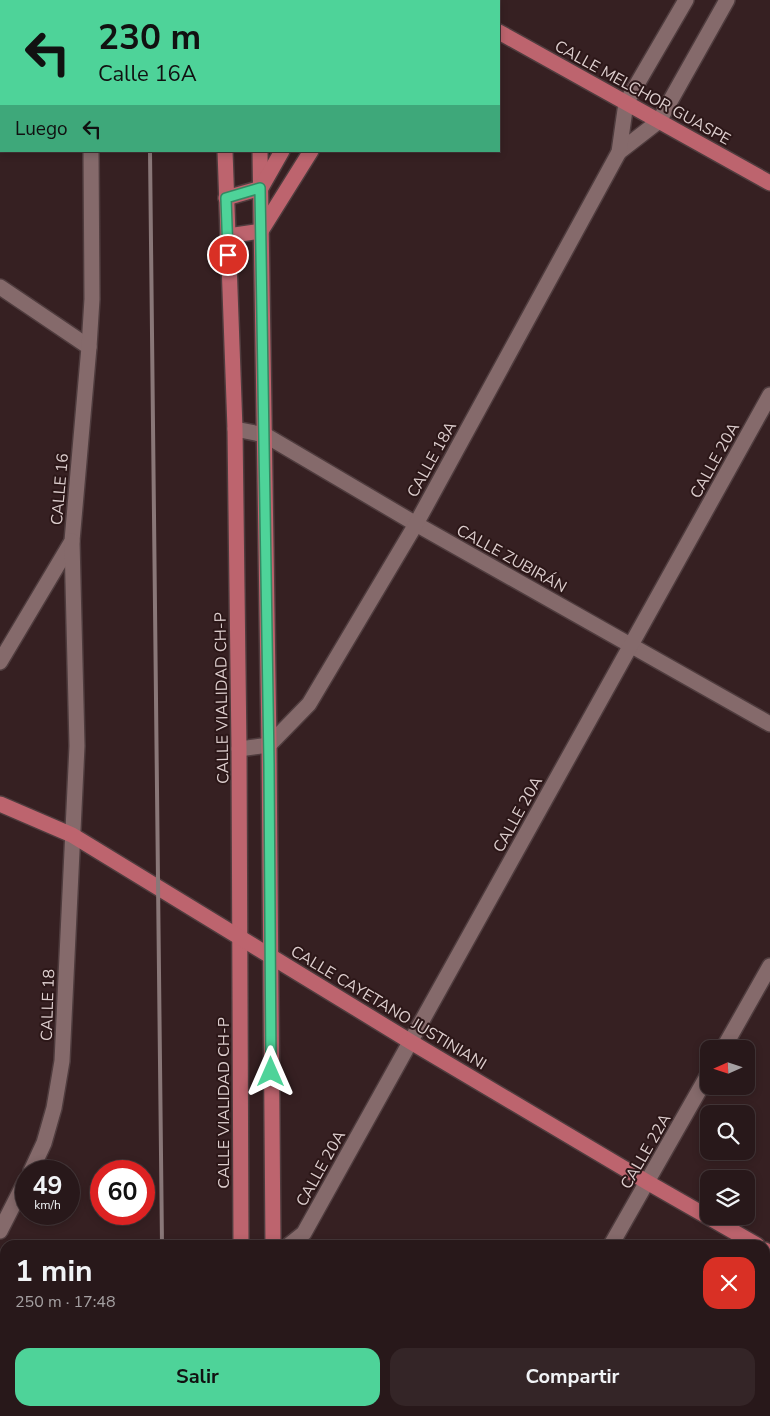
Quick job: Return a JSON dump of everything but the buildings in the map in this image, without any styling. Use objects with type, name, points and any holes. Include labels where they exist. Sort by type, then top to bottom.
[{"type":"main road","name":"CALLE MELCHOR GUASPE","points":[[500,33],[770,183]]},
{"type":"main road","name":"CALLE VIALIDAD CH-P","points":[[225,152],[235,429],[239,749],[241,1240]]},
{"type":"main road","points":[[260,152],[269,745],[273,1240]]},
{"type":"main road","points":[[226,198],[260,188],[281,152]]},
{"type":"main road","points":[[228,236],[261,231],[310,152]]},
{"type":"main road","name":"CALLE CAYETANO JUSTINIANI","points":[[0,804],[72,835],[411,1042],[748,1240]]},
{"type":"street","name":"CALLE 18A","points":[[269,745],[308,704],[416,524],[619,152],[626,103],[686,0]]},
{"type":"street","name":"CALLE 18A","points":[[619,152],[659,121],[728,0]]},
{"type":"street","name":"CALLE 16","points":[[0,662],[72,542],[92,299],[91,152]]},
{"type":"street","points":[[0,287],[89,348]]},
{"type":"street","name":"CALLE 20A","points":[[295,1240],[304,1233],[770,395]]},
{"type":"street","name":"CALLE ZUBIRÁN","points":[[235,429],[264,435],[416,524],[770,724]]},
{"type":"street","name":"CALLE 18","points":[[36,1160],[44,1143],[54,1108],[62,1061],[76,746],[72,542]]},
{"type":"street","points":[[239,749],[269,745]]},
{"type":"street","points":[[728,1040],[770,966]]},
{"type":"street","name":"CALLE 22A","points":[[614,1240],[700,1089]]},
{"type":"street","points":[[0,1231],[15,1202]]},
{"type":"railway","points":[[150,152],[162,1240]]},
{"type":"route","points":[[228,255],[226,198],[260,188],[269,764],[271,1072]]}]
